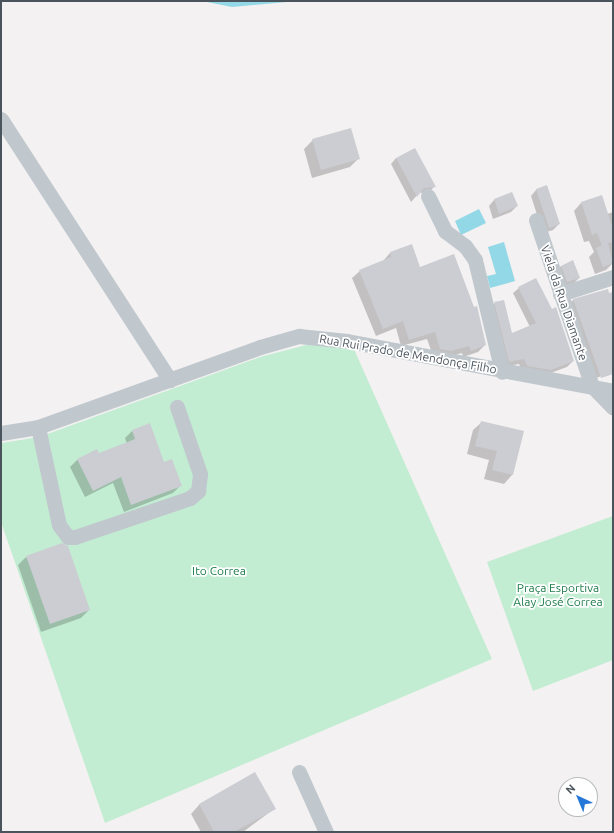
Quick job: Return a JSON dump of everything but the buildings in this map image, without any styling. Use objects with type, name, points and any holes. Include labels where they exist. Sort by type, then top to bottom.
[{"type":"street","points":[[1,119],[170,380]]},
{"type":"street","points":[[428,196],[445,231],[465,246],[475,260],[502,372]]},
{"type":"street","name":"Viela da Rua Diamante","points":[[536,220],[592,386]]},
{"type":"street","points":[[560,294],[613,277]]},
{"type":"street","name":"Rua Rui Prado de Mendonça Filho","points":[[1,433],[38,427],[267,344],[300,336],[347,340],[502,372],[592,386],[613,391]]},
{"type":"street","points":[[592,386],[613,408]]},
{"type":"street","points":[[38,427],[59,525],[68,537],[75,537],[190,498],[198,491],[200,474],[177,407]]},
{"type":"street","points":[[299,772],[326,832]]},
{"type":"green space","name":"Ito Correa","points":[[306,345],[353,347],[492,659],[105,823],[1,522],[1,443],[39,437],[260,357]]},
{"type":"green space","name":"Praça Esportiva Alay José Correa","points":[[613,516],[613,660],[533,691],[487,562]]},
{"type":"water","points":[[202,1],[298,1],[232,7]]},
{"type":"water","points":[[479,209],[486,223],[461,235],[455,221]]},
{"type":"water","points":[[504,242],[515,281],[490,288],[487,276],[496,274],[488,247]]}]
